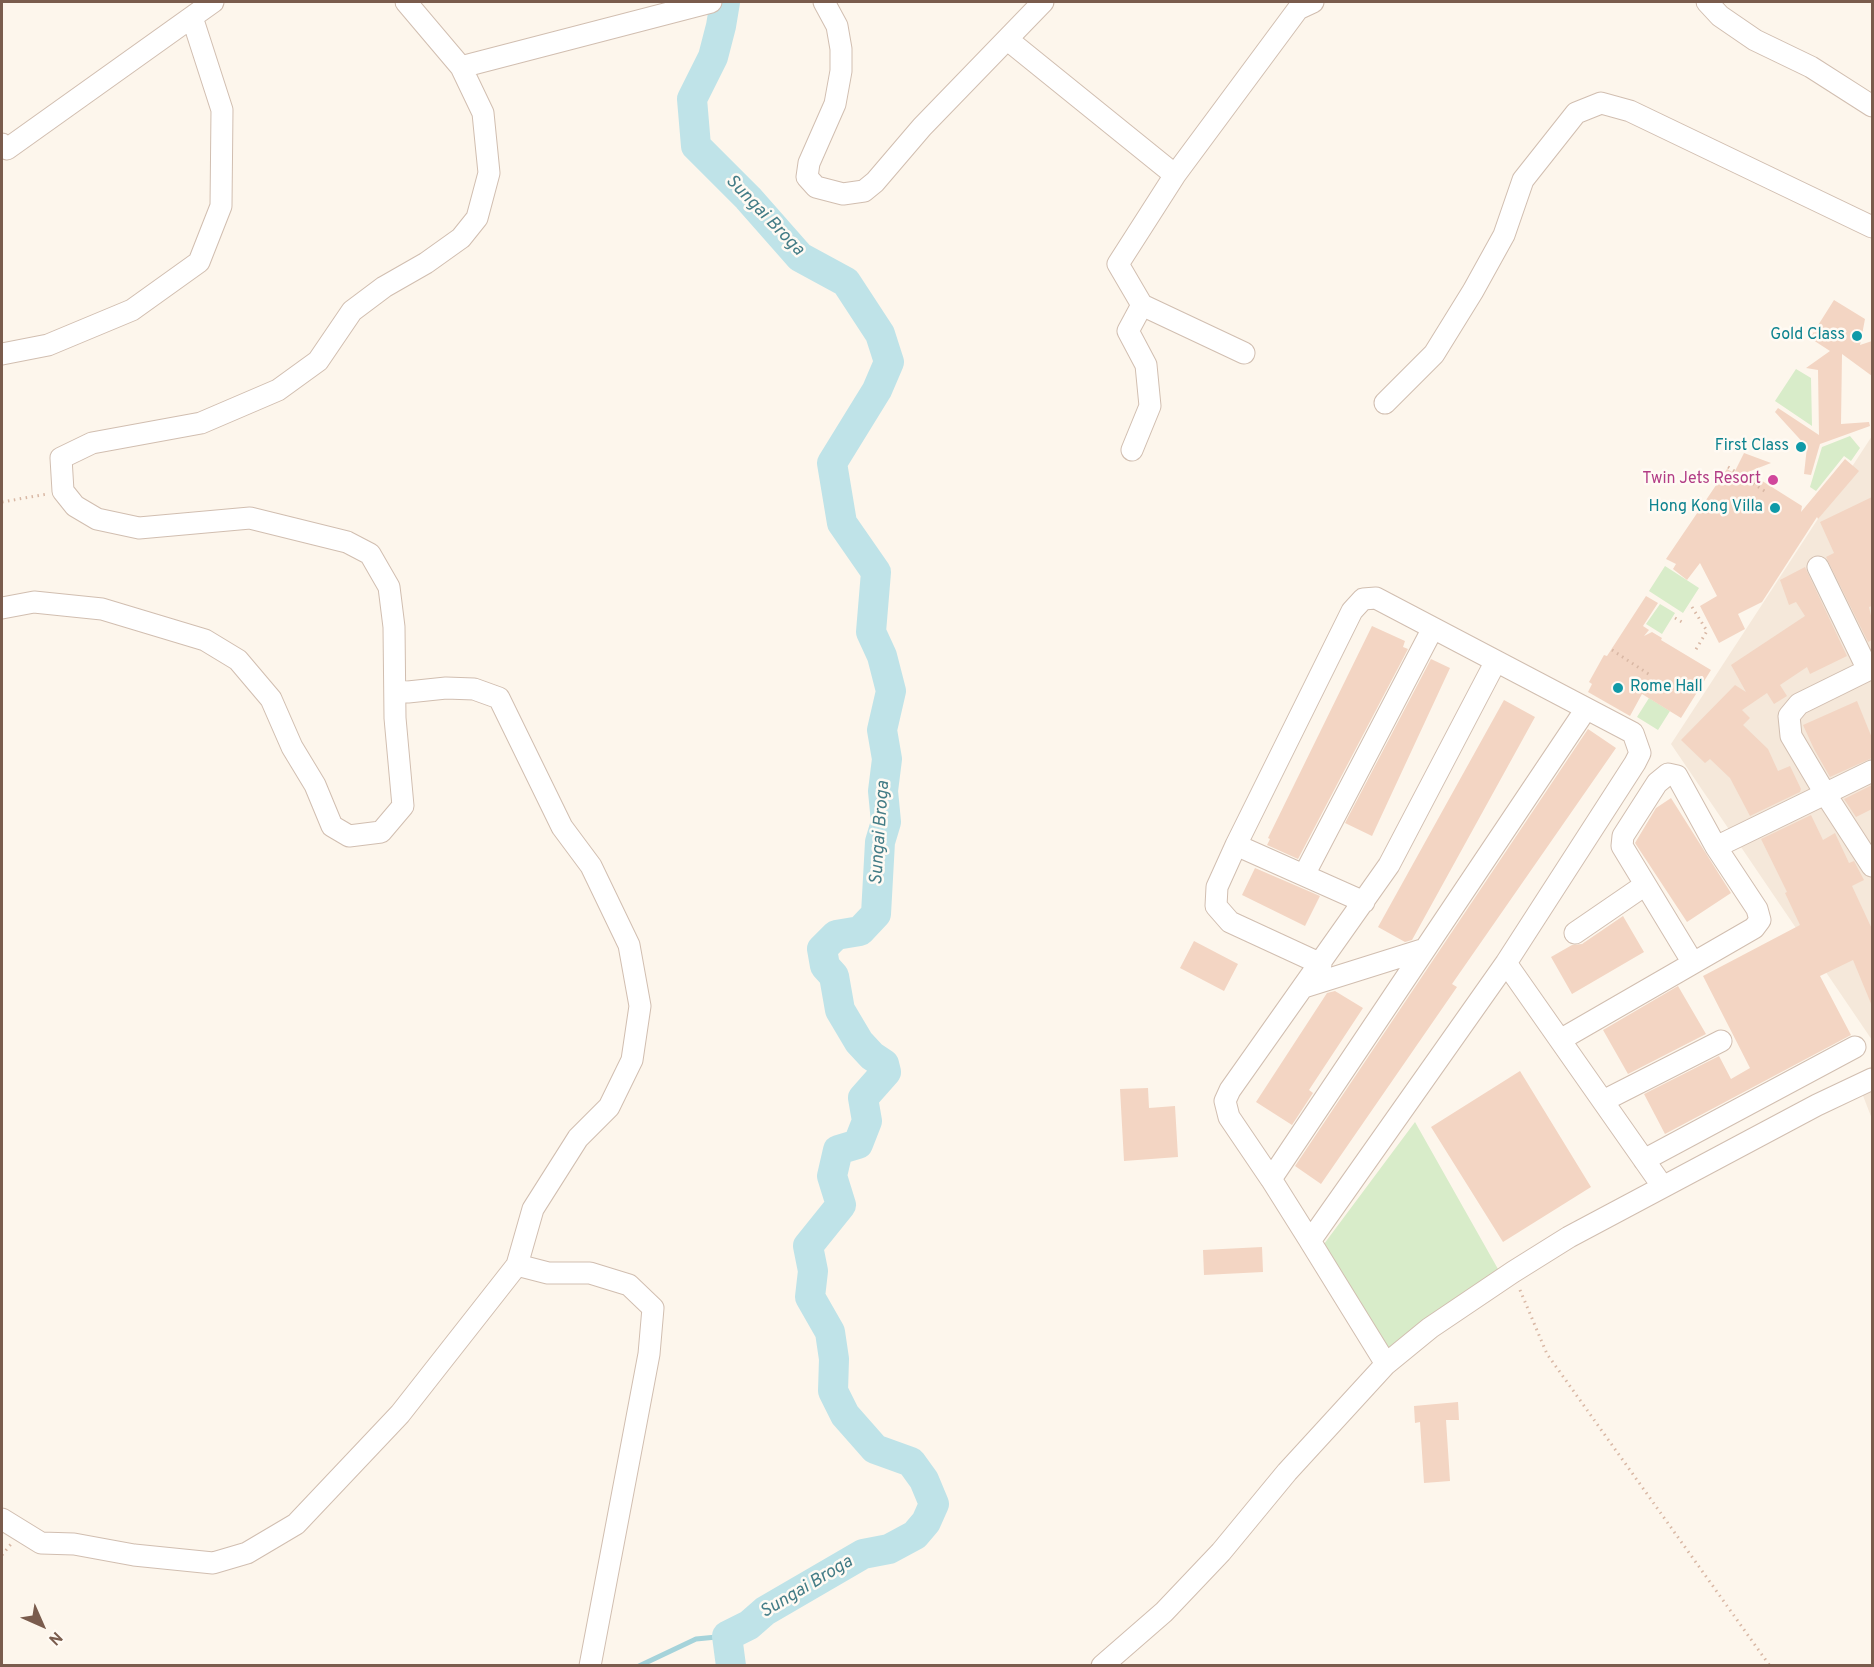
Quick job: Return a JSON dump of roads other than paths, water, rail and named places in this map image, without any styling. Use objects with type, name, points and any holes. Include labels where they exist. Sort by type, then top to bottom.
[{"type":"street","points":[[2,144],[8,149],[213,2]]},
{"type":"street","points":[[2,608],[34,602],[102,609],[205,640],[238,660],[271,699],[292,747],[315,785],[332,826],[350,836],[381,832],[403,806],[394,718],[394,627],[389,586],[370,554],[347,542],[250,518],[140,528],[97,519],[75,506],[63,490],[61,458],[92,443],[201,423],[278,390],[318,361],[352,311],[384,287],[426,263],[461,238],[477,218],[489,172],[483,113],[460,67],[406,2]]},
{"type":"street","points":[[824,2],[837,26],[841,49],[841,71],[835,104],[809,163],[807,177],[816,186],[843,194],[864,191],[875,182],[922,127],[1043,2]]},
{"type":"street","points":[[1244,353],[1142,305],[1118,264],[1175,174],[1298,9],[1313,2]]},
{"type":"street","points":[[1707,2],[1720,16],[1755,40],[1811,67],[1872,106]]},
{"type":"street","points":[[460,67],[706,3]]},
{"type":"street","points":[[2,354],[48,345],[132,310],[199,262],[221,206],[222,110],[192,17]]},
{"type":"street","points":[[1008,40],[1175,174]]},
{"type":"street","points":[[1385,403],[1434,354],[1504,235],[1523,180],[1576,113],[1601,103],[1630,111],[1872,227]]},
{"type":"street","points":[[1132,450],[1150,406],[1146,365],[1128,331],[1142,305]]},
{"type":"street","points":[[1818,567],[1870,669],[1799,704],[1788,716],[1791,736],[1872,866]]},
{"type":"street","points":[[1310,1241],[1506,963],[1635,763],[1640,753],[1633,734],[1376,598],[1363,599],[1352,611],[1236,844],[1217,887],[1216,906],[1230,922],[1320,964]]},
{"type":"street","points":[[1304,875],[1433,628]]},
{"type":"street","points":[[1386,1364],[1271,1179],[1229,1118],[1225,1101],[1230,1090],[1389,865],[1496,661]]},
{"type":"street","points":[[2,1519],[41,1543],[74,1544],[134,1555],[213,1563],[247,1553],[296,1524],[400,1414],[517,1265],[533,1209],[578,1138],[609,1107],[632,1060],[640,1006],[629,945],[591,866],[562,828],[499,698],[474,689],[395,691]]},
{"type":"street","points":[[1271,1179],[1586,709]]},
{"type":"street","points":[[1716,847],[1872,771]]},
{"type":"street","points":[[1560,1040],[1754,928],[1760,920],[1757,909],[1716,847],[1677,776],[1668,774],[1657,783],[1623,836],[1622,846],[1693,963]]},
{"type":"street","points":[[1236,844],[1364,902]]},
{"type":"street","points":[[1575,933],[1645,885]]},
{"type":"street","points":[[1304,987],[1425,949]]},
{"type":"street","points":[[1506,963],[1663,1187]]},
{"type":"street","points":[[1603,1101],[1721,1041]]},
{"type":"street","points":[[1644,1160],[1856,1047]]},
{"type":"street","points":[[1102,1665],[1164,1612],[1221,1552],[1287,1472],[1386,1364],[1430,1328],[1569,1237],[1817,1105],[1872,1080]]},
{"type":"street","points":[[517,1265],[548,1273],[590,1273],[629,1285],[653,1308],[649,1354],[590,1665]]},
{"type":"waterway","name":"Sungai Broga","points":[[725,2],[713,57],[692,99],[696,146],[748,198],[800,257],[846,282],[880,334],[889,362],[877,390],[832,463],[842,523],[876,572],[871,632],[882,656],[891,691],[882,730],[887,759],[883,791],[886,822],[880,842],[876,914],[860,931],[836,935],[822,949],[825,966],[834,976],[840,1010],[859,1042],[872,1056],[884,1064],[886,1072],[863,1098],[867,1121],[858,1144],[838,1150],[832,1176],[841,1205],[808,1246],[813,1271],[810,1297],[830,1332],[834,1359],[833,1391],[845,1415],[875,1449],[911,1462],[924,1480],[934,1504],[926,1522],[915,1535],[889,1549],[863,1554],[765,1611],[749,1625],[727,1636],[731,1666]]},
{"type":"waterway","points":[[639,1666],[696,1639],[727,1636]]},
{"type":"place","name":"Gold Class","points":[[1857,336]]},
{"type":"place","name":"First Class","points":[[1801,447]]},
{"type":"place","name":"Twin Jets Resort","points":[[1773,480]]},
{"type":"place","name":"Hong Kong Villa","points":[[1775,508]]},
{"type":"place","name":"Rome Hall","points":[[1618,688]]}]
